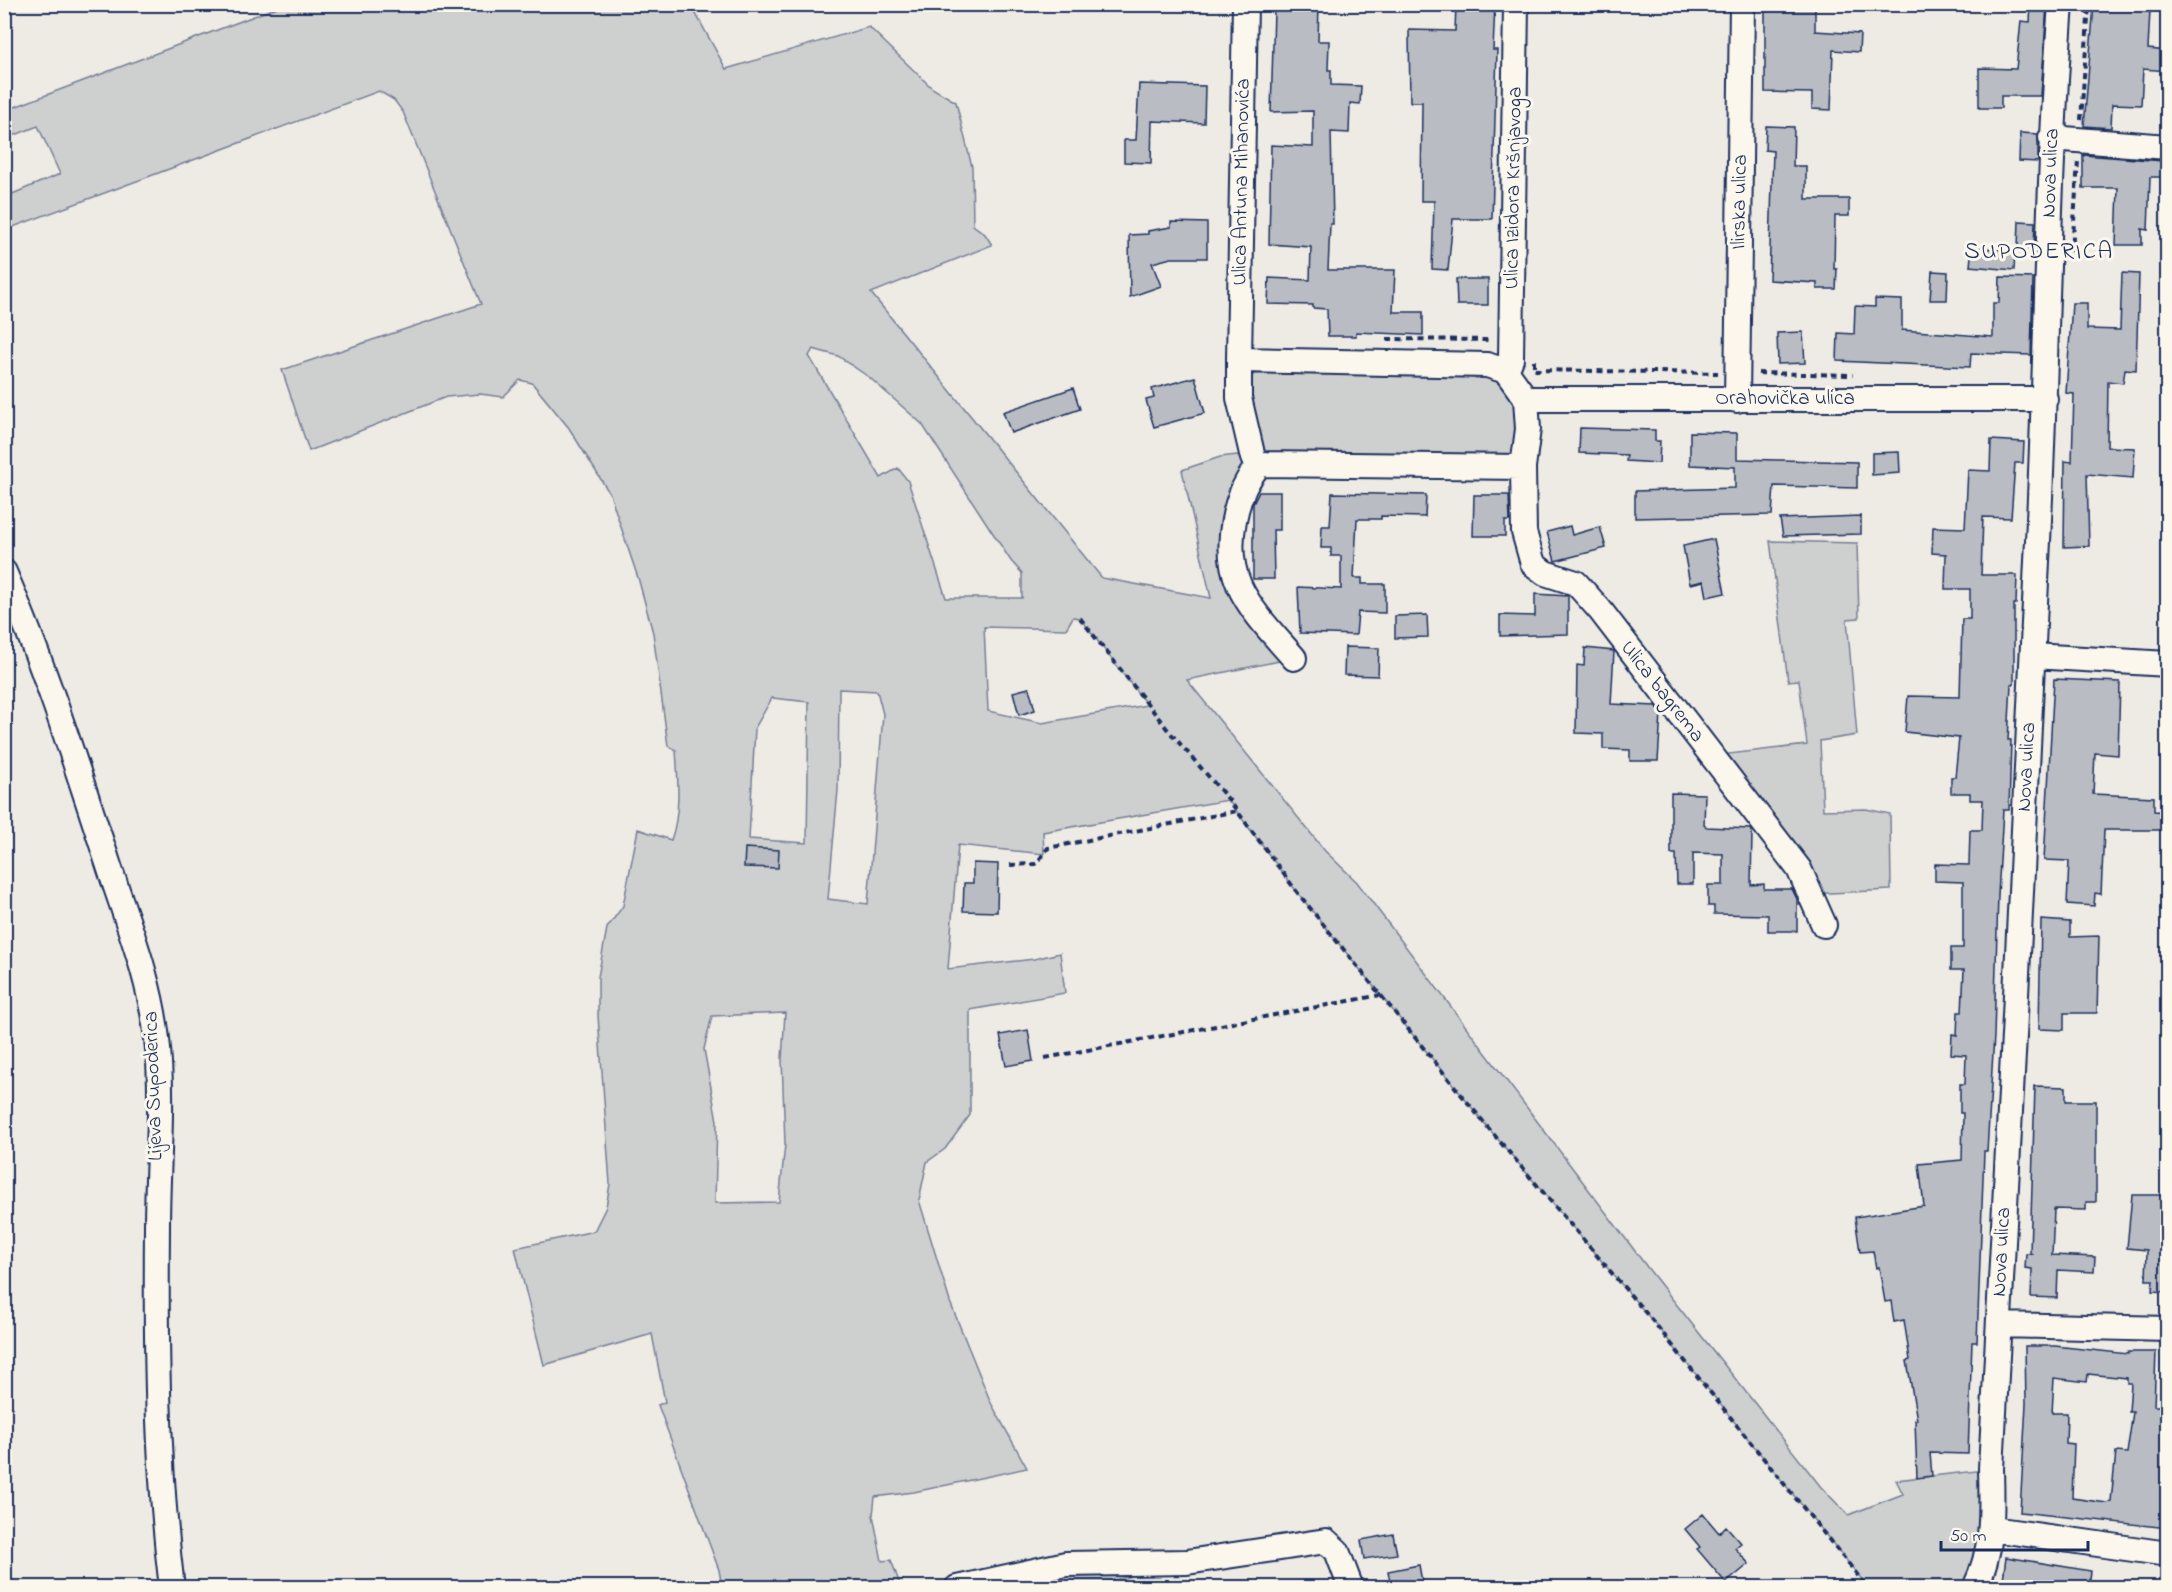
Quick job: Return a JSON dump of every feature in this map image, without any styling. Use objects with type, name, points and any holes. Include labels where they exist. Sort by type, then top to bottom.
[{"type":"street","name":"Ulica Antuna Mihanovića","points":[[1239,360],[1245,4]]},
{"type":"street","name":"Ulica Izidora Kršnjavoga","points":[[1506,371],[1511,359],[1516,4]]},
{"type":"street","name":"Ilirska ulica","points":[[1737,400],[1742,4]]},
{"type":"street","name":"Nova ulica","points":[[1975,1587],[1986,1565],[1992,1529],[1991,1469],[2045,399],[2051,138],[2061,4]]},
{"type":"street","points":[[2051,138],[2168,147]]},
{"type":"street","points":[[1239,360],[1470,363],[1506,371],[1526,399],[1528,429],[1523,467],[1260,464],[1254,458],[1239,398],[1239,360]]},
{"type":"street","name":"Orahovička ulica","points":[[1526,399],[2045,399]]},
{"type":"street","points":[[1260,464],[1246,479],[1238,499],[1233,526],[1234,571],[1239,586],[1254,610],[1294,658]]},
{"type":"street","name":"Ulica bagrema","points":[[1523,467],[1524,532],[1533,564],[1545,573],[1576,583],[1600,610],[1799,869],[1824,925]]},
{"type":"street","name":"Lijeva Supoderica","points":[[4,572],[33,639],[76,759],[144,966],[152,1004],[158,1041],[159,1089],[156,1317],[158,1446],[172,1587]]},
{"type":"street","points":[[2033,656],[2168,664]]},
{"type":"street","points":[[1999,1325],[2168,1329]]},
{"type":"street","points":[[1992,1529],[2168,1554]]},
{"type":"street","points":[[957,1587],[1066,1564],[1187,1562],[1326,1541],[1337,1551],[1351,1587]]},
{"type":"path","points":[[1377,339],[1492,340],[1493,329]]},
{"type":"path","points":[[1534,359],[1534,370],[1859,375]]},
{"type":"path","points":[[1080,618],[1161,722],[1237,811],[1297,892],[1534,1184],[1656,1325],[1868,1587]]},
{"type":"path","points":[[1010,865],[1036,864],[1048,848],[1237,811]]},
{"type":"path","points":[[1045,1058],[1381,995]]},
{"type":"shaded area","points":[[283,5],[691,5],[726,69],[869,27],[932,88],[956,102],[972,167],[973,225],[985,234],[992,245],[871,293],[1102,578],[1211,598],[1182,470],[1220,457],[1237,455],[1245,466],[1234,571],[1294,658],[1187,680],[1325,851],[1357,882],[1650,1271],[1821,1487],[1848,1515],[1903,1494],[1896,1480],[1985,1470],[1982,1530],[1966,1588],[1868,1587],[1656,1325],[1490,1130],[1297,892],[1228,800],[1043,832],[1044,854],[958,845],[948,969],[1034,959],[1060,953],[1065,993],[970,1010],[970,1115],[945,1149],[927,1162],[919,1200],[950,1302],[991,1403],[1027,1468],[914,1492],[875,1497],[873,1515],[882,1561],[891,1560],[901,1587],[722,1587],[719,1570],[658,1405],[665,1402],[652,1334],[544,1365],[515,1248],[594,1231],[606,1207],[610,1184],[598,1016],[598,977],[607,928],[623,906],[638,829],[671,840],[676,818],[678,796],[676,750],[668,746],[653,633],[639,581],[610,494],[569,428],[532,383],[520,380],[503,397],[480,394],[446,397],[309,451],[282,370],[481,304],[403,112],[394,100],[379,91],[5,230],[5,197],[60,174],[38,126],[5,139],[4,111]],"holes":[[[813,349],[838,356],[870,378],[922,424],[1011,561],[1022,573],[1022,598],[946,598],[908,481],[898,468],[881,478],[809,356]],[[1073,617],[1080,618],[1147,705],[1042,723],[988,711],[984,627],[1066,629]],[[839,689],[877,691],[883,714],[868,904],[828,899],[838,790]],[[772,698],[809,702],[807,843],[749,839],[755,728]],[[785,1013],[782,1059],[785,1144],[779,1202],[715,1203],[717,1121],[704,1049],[712,1016]]]},
{"type":"shaded area","points":[[1262,366],[1491,377],[1510,396],[1515,405],[1518,422],[1515,459],[1272,458],[1265,451],[1256,433],[1247,381]]},
{"type":"shaded area","points":[[1770,541],[1857,543],[1859,618],[1847,619],[1857,735],[1820,741],[1823,810],[1866,809],[1890,814],[1891,890],[1810,894],[1711,756],[1807,745],[1799,680],[1788,681]]},
{"type":"shaded area","points":[[1147,1572],[1088,1587],[957,1588],[999,1577]]},
{"type":"building","points":[[1283,4],[1319,4],[1318,41],[1329,41],[1328,70],[1331,70],[1331,85],[1361,86],[1360,104],[1350,103],[1349,133],[1331,132],[1333,224],[1330,224],[1328,270],[1395,270],[1393,312],[1423,312],[1423,335],[1356,332],[1356,336],[1328,336],[1327,309],[1313,308],[1313,305],[1268,304],[1269,278],[1310,280],[1311,247],[1269,244],[1271,145],[1313,147],[1313,111],[1271,112],[1274,11],[1283,11]]},
{"type":"building","points":[[1456,4],[1495,4],[1493,50],[1497,50],[1492,219],[1453,219],[1448,270],[1432,269],[1434,201],[1421,201],[1422,102],[1410,102],[1409,30],[1455,31]]},
{"type":"building","points":[[1765,4],[1815,4],[1815,31],[1860,34],[1859,52],[1833,50],[1831,110],[1812,109],[1812,93],[1765,92]]},
{"type":"building","points":[[2031,4],[2047,4],[2041,96],[2001,96],[2001,108],[1979,108],[1979,68],[2016,69],[2021,21],[2030,22]]},
{"type":"building","points":[[2094,5],[2150,10],[2148,49],[2168,51],[2168,71],[2143,69],[2141,105],[2112,104],[2111,128],[2084,126]]},
{"type":"building","points":[[1139,84],[1205,86],[1204,123],[1152,121],[1151,163],[1124,162],[1124,140],[1136,140]]},
{"type":"building","points":[[1766,126],[1794,127],[1793,166],[1806,166],[1806,199],[1849,199],[1849,216],[1835,216],[1836,289],[1817,289],[1817,283],[1769,280],[1773,151],[1765,150]]},
{"type":"building","points":[[2020,133],[2038,134],[2038,162],[2019,161]]},
{"type":"building","points":[[2083,155],[2164,161],[2164,177],[2150,177],[2148,230],[2142,229],[2142,245],[2116,245],[2118,188],[2083,188]]},
{"type":"building","points":[[2019,221],[2035,222],[2034,248],[2018,247]]},
{"type":"building","points":[[1171,222],[1207,223],[1207,258],[1171,258],[1152,263],[1161,286],[1130,297],[1129,235],[1148,234],[1148,231],[1171,227]]},
{"type":"building","points":[[1972,247],[2015,251],[2014,270],[1970,266]]},
{"type":"building","points":[[1932,271],[1948,272],[1947,300],[1930,300]]},
{"type":"building","points":[[2122,273],[2139,274],[2136,370],[2125,369],[2123,383],[2108,381],[2107,447],[2135,448],[2133,478],[2087,474],[2089,546],[2064,547],[2065,461],[2072,462],[2074,394],[2066,393],[2072,303],[2087,303],[2087,329],[2120,330]]},
{"type":"building","points":[[2000,277],[2033,278],[2031,355],[1971,353],[1970,367],[1837,361],[1838,333],[1854,334],[1855,306],[1875,307],[1875,299],[1902,300],[1902,330],[1993,337],[1993,303],[1999,303]]},
{"type":"building","points":[[1456,279],[1488,279],[1488,305],[1457,305]]},
{"type":"building","points":[[1803,332],[1805,363],[1778,364],[1777,333]]},
{"type":"building","points":[[1195,377],[1205,413],[1154,427],[1146,400],[1154,398],[1152,389]]},
{"type":"building","points":[[1073,388],[1080,409],[1011,433],[1003,412]]},
{"type":"building","points":[[1580,428],[1655,430],[1655,441],[1660,441],[1659,463],[1626,461],[1627,455],[1579,453]]},
{"type":"building","points":[[1690,432],[1737,433],[1737,459],[1857,462],[1857,488],[1774,486],[1772,515],[1635,518],[1635,491],[1735,488],[1735,467],[1690,465]]},
{"type":"building","points":[[1991,440],[2024,442],[2023,463],[2015,463],[2011,518],[1983,517],[1981,575],[2017,575],[2016,604],[2014,604],[2014,684],[2011,684],[2008,740],[2011,740],[2009,810],[2003,810],[1994,1036],[1987,1151],[1984,1151],[1977,1342],[1972,1342],[1968,1454],[1930,1453],[1932,1476],[1917,1478],[1915,1420],[1917,1420],[1907,1361],[1910,1360],[1904,1320],[1894,1322],[1891,1301],[1885,1302],[1879,1267],[1876,1268],[1873,1251],[1860,1252],[1855,1217],[1924,1206],[1919,1164],[1962,1160],[1963,1113],[1960,1113],[1960,1084],[1965,1084],[1966,1055],[1951,1054],[1952,1034],[1957,1035],[1958,1012],[1962,1012],[1964,970],[1951,970],[1951,948],[1963,948],[1963,882],[1935,881],[1935,864],[1969,865],[1970,830],[1982,830],[1983,800],[1970,800],[1970,793],[1951,793],[1951,777],[1955,777],[1959,738],[1905,732],[1908,696],[1960,697],[1962,619],[1970,619],[1970,589],[1945,589],[1946,554],[1932,553],[1933,527],[1965,528],[1968,470],[1990,471]]},
{"type":"building","points":[[1899,452],[1900,473],[1872,475],[1872,453]]},
{"type":"building","points":[[1259,492],[1280,492],[1280,530],[1273,530],[1274,579],[1253,579],[1253,504]]},
{"type":"building","points":[[1332,493],[1426,495],[1425,517],[1381,516],[1381,519],[1357,519],[1354,578],[1362,578],[1362,584],[1385,584],[1385,613],[1358,612],[1356,635],[1300,633],[1298,587],[1341,589],[1341,556],[1331,556],[1331,548],[1321,548],[1322,526],[1330,526]]},
{"type":"building","points":[[1474,495],[1509,495],[1510,521],[1505,521],[1505,536],[1473,536]]},
{"type":"building","points":[[1861,516],[1861,534],[1783,536],[1780,519]]},
{"type":"building","points":[[1570,526],[1572,535],[1600,527],[1606,548],[1555,561],[1547,532]]},
{"type":"building","points":[[1714,539],[1725,593],[1707,597],[1704,581],[1690,584],[1683,546]]},
{"type":"building","points":[[1535,594],[1568,596],[1568,634],[1500,636],[1500,615],[1535,616]]},
{"type":"building","points":[[1427,615],[1428,637],[1395,638],[1395,616]]},
{"type":"building","points":[[1345,647],[1379,648],[1378,676],[1344,675]]},
{"type":"building","points":[[1585,648],[1614,651],[1611,704],[1656,706],[1661,713],[1658,761],[1630,761],[1630,750],[1603,749],[1603,734],[1576,733],[1577,665],[1584,666]]},
{"type":"building","points":[[2054,679],[2120,682],[2118,755],[2095,753],[2093,794],[2154,797],[2154,811],[2168,812],[2168,830],[2104,830],[2101,894],[2095,893],[2094,906],[2067,904],[2069,861],[2044,860]]},
{"type":"building","points":[[1029,688],[1035,710],[1019,715],[1013,692]]},
{"type":"building","points":[[1671,793],[1705,794],[1704,825],[1707,827],[1750,829],[1752,832],[1751,885],[1764,884],[1764,889],[1792,889],[1797,899],[1797,931],[1768,931],[1768,915],[1714,914],[1714,906],[1708,906],[1708,885],[1723,885],[1723,854],[1693,853],[1693,884],[1677,884],[1676,854],[1671,854]]},
{"type":"building","points":[[745,848],[779,850],[778,868],[744,867]]},
{"type":"building","points":[[973,863],[998,864],[997,912],[963,911],[964,883],[973,883]]},
{"type":"building","points":[[2041,920],[2070,922],[2070,937],[2099,936],[2097,1013],[2064,1013],[2064,1030],[2039,1029]]},
{"type":"building","points":[[1028,1030],[1033,1061],[1006,1066],[1000,1035]]},
{"type":"building","points":[[2035,1086],[2066,1087],[2066,1101],[2096,1101],[2096,1202],[2086,1202],[2086,1210],[2054,1209],[2052,1255],[2095,1257],[2094,1272],[2058,1270],[2057,1298],[2031,1297],[2032,1269],[2025,1268],[2026,1254],[2033,1254],[2030,1253]]},
{"type":"building","points":[[2132,1195],[2168,1195],[2168,1292],[2152,1291],[2153,1280],[2146,1280],[2147,1250],[2127,1248]]},
{"type":"building","points":[[2025,1346],[2055,1346],[2128,1354],[2128,1352],[2156,1352],[2154,1406],[2168,1406],[2168,1528],[2020,1512],[2026,1404]],"holes":[[[2088,1374],[2127,1378],[2127,1383],[2131,1383],[2129,1412],[2133,1412],[2127,1453],[2116,1452],[2111,1501],[2107,1503],[2072,1498],[2074,1444],[2066,1443],[2067,1413],[2052,1413],[2054,1378],[2087,1382]]]},
{"type":"building","points":[[1703,1514],[1719,1533],[1726,1526],[1741,1543],[1735,1548],[1749,1564],[1726,1583],[1697,1549],[1700,1547],[1685,1529]]},
{"type":"building","points":[[1393,1534],[1397,1554],[1364,1559],[1361,1540]]},
{"type":"building","points":[[2006,1557],[2091,1571],[2089,1587],[2002,1587]]},
{"type":"building","points":[[1419,1565],[1423,1587],[1391,1587],[1388,1571]]},
{"type":"district","name":"SUPODERICA","points":[[2039,252]]}]
